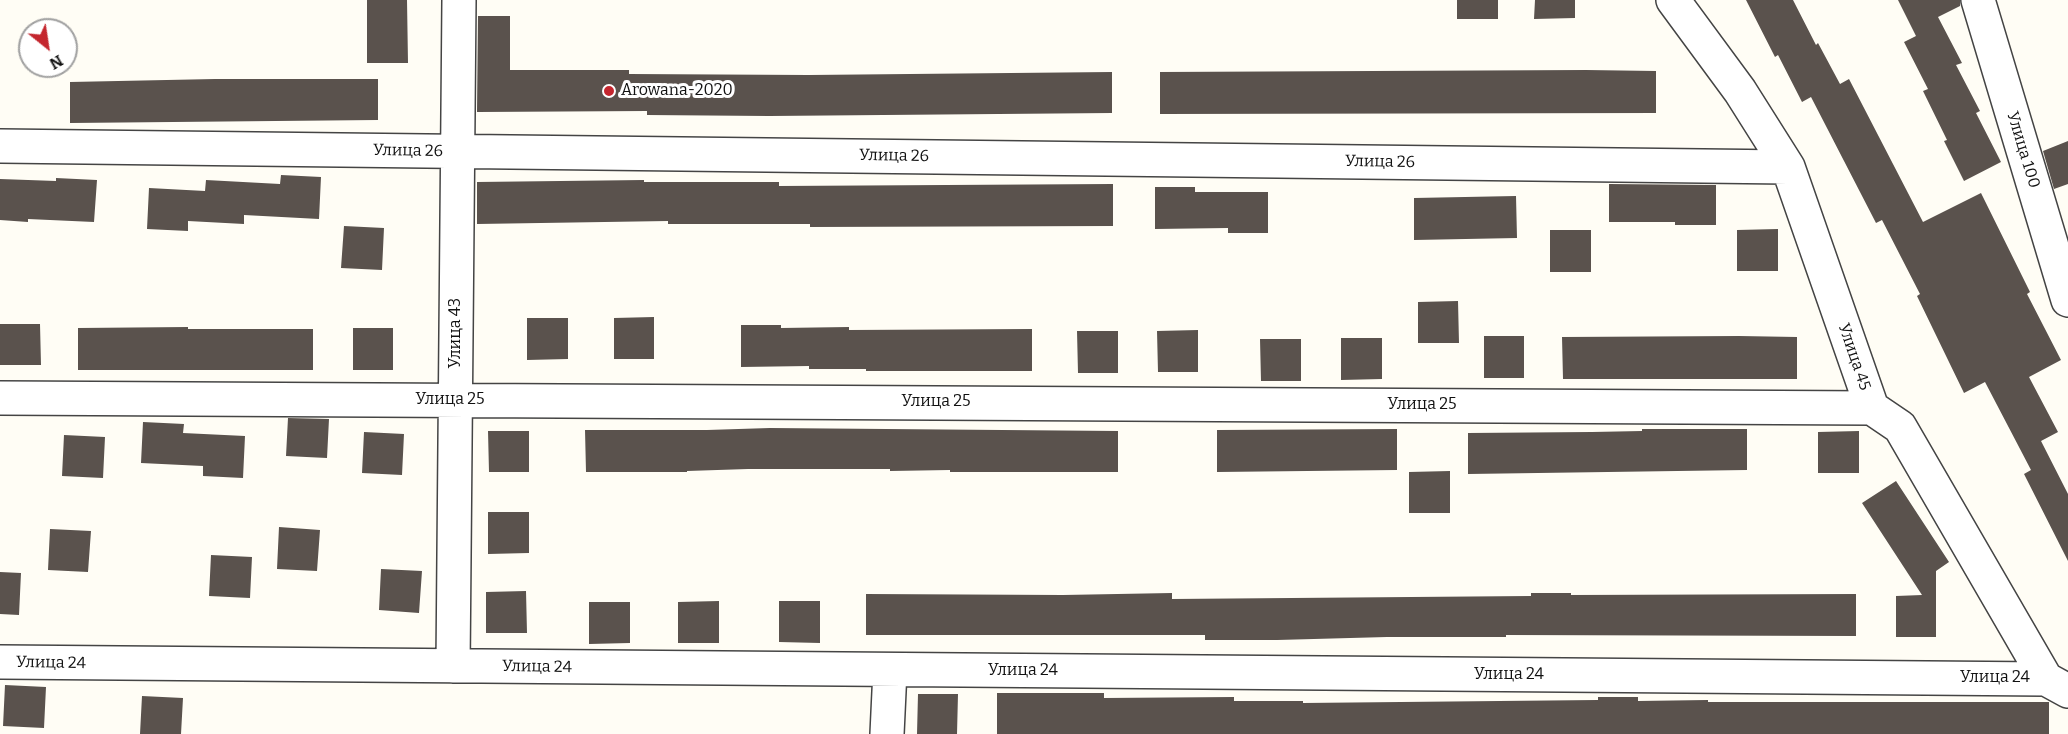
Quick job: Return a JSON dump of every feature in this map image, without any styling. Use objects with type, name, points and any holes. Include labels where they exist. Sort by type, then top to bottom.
[{"type":"street","name":"Улица 43","points":[[453,666],[459,0]]},
{"type":"street","name":"Улица 45","points":[[1673,0],[1740,91],[1788,167],[1872,408],[1900,427],[2057,685]]},
{"type":"street","name":"Улица 100","points":[[1978,0],[2068,300]]},
{"type":"street","name":"Улица 26","points":[[0,146],[1788,167]]},
{"type":"street","name":"Улица 25","points":[[0,398],[1872,408]]},
{"type":"street","name":"Улица 24","points":[[0,662],[890,670],[2057,685]]},
{"type":"street","points":[[887,734],[890,670]]},
{"type":"building","points":[[367,0],[407,0],[408,63],[367,63]]},
{"type":"building","points":[[1457,0],[1498,0],[1498,19],[1457,19]]},
{"type":"building","points":[[1535,0],[1575,0],[1575,18],[1534,19]]},
{"type":"building","points":[[1746,0],[1793,0],[1816,45],[1818,43],[1840,84],[1849,79],[1923,222],[1981,193],[2030,292],[2027,294],[2061,360],[2029,377],[2058,432],[2041,441],[2068,494],[2068,561],[2024,474],[2031,470],[1985,382],[1964,393],[1917,296],[1920,294],[1882,220],[1876,223],[1811,97],[1802,102],[1778,55],[1775,57]]},
{"type":"building","points":[[1898,0],[1960,0],[1960,6],[1938,17],[1962,63],[1956,65],[1980,111],[1976,113],[2001,162],[1964,181],[1923,91],[1928,89],[1904,42],[1916,36]]},
{"type":"building","points":[[478,16],[510,16],[510,70],[629,70],[629,74],[809,75],[1112,72],[1112,113],[769,116],[647,115],[647,111],[477,112]]},
{"type":"building","points":[[1656,71],[1656,113],[1160,114],[1160,72]]},
{"type":"building","points":[[378,79],[378,120],[70,123],[70,82]]},
{"type":"building","points":[[2068,141],[2068,184],[2054,189],[2043,151]]},
{"type":"building","points":[[281,175],[321,177],[319,219],[244,215],[244,224],[188,221],[188,231],[147,229],[149,188],[205,191],[206,180],[280,184]]},
{"type":"building","points":[[56,178],[97,180],[94,222],[0,220],[0,179],[56,181]]},
{"type":"building","points":[[644,180],[644,182],[779,182],[779,186],[1113,184],[1113,226],[810,227],[810,224],[668,224],[668,221],[477,224],[477,182]]},
{"type":"building","points":[[1609,184],[1716,185],[1716,225],[1675,225],[1675,222],[1609,222]]},
{"type":"building","points":[[1155,187],[1195,187],[1195,192],[1268,192],[1268,233],[1228,233],[1228,228],[1155,229]]},
{"type":"building","points":[[1516,196],[1517,238],[1414,240],[1414,198]]},
{"type":"building","points":[[344,226],[384,228],[382,270],[341,268]]},
{"type":"building","points":[[1778,229],[1778,271],[1737,271],[1737,230]]},
{"type":"building","points":[[1550,230],[1591,230],[1591,272],[1550,272]]},
{"type":"building","points":[[1458,301],[1459,343],[1418,343],[1418,302]]},
{"type":"building","points":[[654,317],[654,359],[614,359],[614,318]]},
{"type":"building","points":[[527,318],[568,318],[568,359],[527,360]]},
{"type":"building","points":[[0,324],[40,324],[41,365],[0,365]]},
{"type":"building","points":[[741,325],[781,325],[781,328],[849,327],[849,330],[1032,329],[1032,371],[866,371],[866,369],[809,369],[809,366],[741,367]]},
{"type":"building","points":[[188,327],[188,329],[313,329],[313,370],[78,370],[78,328]]},
{"type":"building","points":[[353,328],[393,328],[393,370],[353,370]]},
{"type":"building","points":[[1198,330],[1198,372],[1158,372],[1157,331]]},
{"type":"building","points":[[1077,331],[1118,331],[1118,373],[1078,373]]},
{"type":"building","points":[[1484,336],[1524,336],[1524,378],[1484,378]]},
{"type":"building","points":[[1562,337],[1797,337],[1797,379],[1563,379]]},
{"type":"building","points":[[1341,338],[1382,338],[1382,379],[1341,380]]},
{"type":"building","points":[[1260,339],[1301,339],[1301,381],[1261,381]]},
{"type":"building","points":[[288,418],[329,419],[327,458],[286,456]]},
{"type":"building","points":[[143,422],[184,424],[183,433],[245,436],[243,478],[203,476],[203,466],[141,463]]},
{"type":"building","points":[[770,428],[1118,431],[1118,472],[748,469],[687,472],[586,472],[585,430]]},
{"type":"building","points":[[1397,429],[1397,470],[1217,472],[1217,430]]},
{"type":"building","points":[[1642,429],[1747,429],[1747,470],[1468,474],[1468,433],[1642,431]]},
{"type":"building","points":[[488,431],[529,431],[529,472],[489,472]]},
{"type":"building","points":[[1859,431],[1859,473],[1818,473],[1818,432]]},
{"type":"building","points":[[364,432],[404,434],[402,475],[362,473]]},
{"type":"building","points":[[64,435],[105,437],[103,478],[62,476]]},
{"type":"building","points":[[1450,471],[1450,513],[1409,513],[1409,472]]},
{"type":"building","points":[[1896,481],[1949,562],[1936,571],[1936,637],[1896,637],[1896,596],[1922,595],[1862,503]]},
{"type":"building","points":[[488,512],[529,512],[529,553],[488,554]]},
{"type":"building","points":[[279,527],[320,530],[317,571],[277,569]]},
{"type":"building","points":[[50,529],[91,531],[88,572],[48,570]]},
{"type":"building","points":[[211,555],[252,557],[250,598],[209,596]]},
{"type":"building","points":[[381,569],[422,571],[419,613],[379,610]]},
{"type":"building","points":[[0,572],[21,573],[19,615],[0,614]]},
{"type":"building","points":[[526,591],[527,633],[486,633],[486,592]]},
{"type":"building","points":[[1172,593],[1172,599],[1531,596],[1531,593],[1571,593],[1571,595],[1856,594],[1856,636],[1506,635],[1506,637],[1205,640],[1205,635],[866,635],[866,594]]},
{"type":"building","points":[[719,601],[719,643],[678,643],[678,602]]},
{"type":"building","points":[[779,601],[820,601],[820,643],[779,642]]},
{"type":"building","points":[[589,602],[630,602],[630,643],[589,644]]},
{"type":"building","points":[[5,685],[46,687],[44,728],[3,726]]},
{"type":"building","points":[[997,693],[1104,693],[1104,698],[1234,697],[1234,701],[1303,701],[1303,703],[1598,700],[1598,697],[1638,697],[1638,701],[1708,700],[1708,702],[2049,702],[2049,734],[997,734]]},
{"type":"building","points":[[918,694],[958,694],[957,734],[917,734]]},
{"type":"building","points":[[142,696],[183,698],[181,734],[140,734]]},
{"type":"place","name":"Arowana-2020","points":[[609,91]]}]
